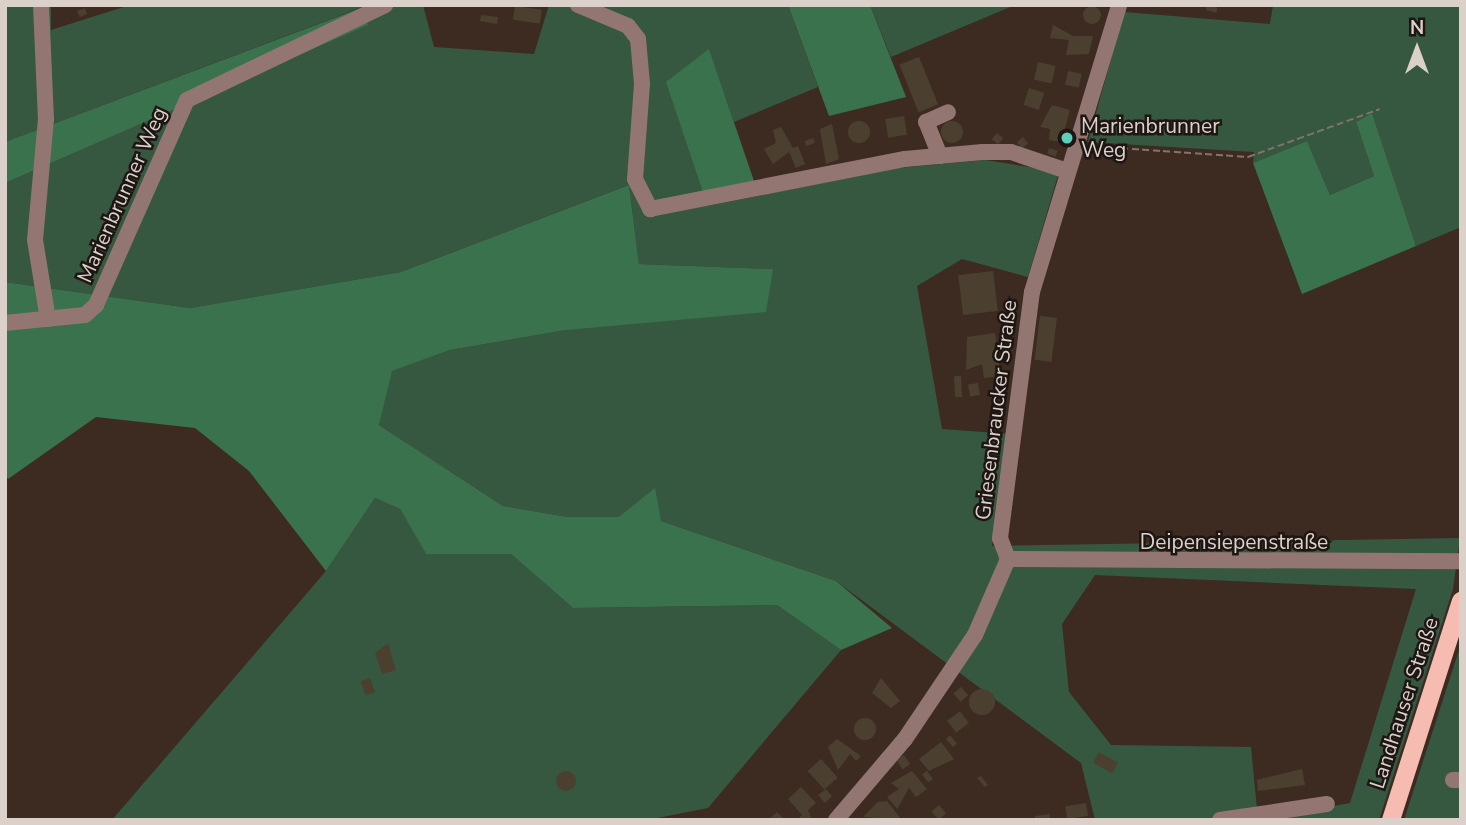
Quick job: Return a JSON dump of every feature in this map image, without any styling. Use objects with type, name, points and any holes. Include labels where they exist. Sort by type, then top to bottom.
[{"type":"main road","name":"Landhauser Straße","points":[[1391,820],[1461,600]]},
{"type":"street","points":[[41,5],[46,119],[35,240],[48,319]]},
{"type":"street","name":"Marienbrunner Weg","points":[[5,323],[85,315],[96,305],[187,100],[385,5]]},
{"type":"street","points":[[578,5],[628,26],[638,39],[642,84],[635,179],[650,209],[940,156],[1011,152],[1067,172]]},
{"type":"street","name":"Griesenbraucker Straße","points":[[1008,559],[1000,538],[1032,292],[1119,5]]},
{"type":"street","points":[[940,156],[926,122],[948,111]]},
{"type":"street","points":[[836,820],[905,739],[975,635],[1008,559]]},
{"type":"street","name":"Deipensiepenstraße","points":[[1008,559],[1461,561]]},
{"type":"street","points":[[1220,820],[1327,804]]},
{"type":"path","points":[[1076,144],[1248,157],[1380,109]]},
{"type":"green space","points":[[5,5],[51,5],[51,30],[130,5],[423,5],[434,47],[534,54],[549,5],[788,5],[818,87],[734,122],[709,50],[707,206],[898,168],[985,160],[1059,172],[1028,277],[962,259],[917,286],[942,429],[1010,434],[992,546],[1460,538],[1453,589],[1379,820],[1259,820],[1350,803],[1416,589],[1095,575],[1062,624],[1069,692],[1111,745],[1251,747],[1258,820],[1095,820],[1081,763],[836,581],[661,521],[568,517],[503,506],[379,425],[391,371],[450,350],[566,330],[773,269],[639,264],[629,185],[401,272],[190,308],[5,282],[5,183],[367,25],[360,8],[5,142]]},
{"type":"green space","points":[[788,5],[870,5],[906,97],[829,116]]},
{"type":"green space","points":[[870,5],[1015,5],[891,57]]},
{"type":"green space","points":[[1273,5],[1461,5],[1461,227],[1416,246],[1372,113],[1356,122],[1374,176],[1330,195],[1307,141],[1253,163],[1254,152],[1088,142],[1124,12],[1270,24]]},
{"type":"green space","points":[[361,8],[368,25],[5,183],[5,142]]},
{"type":"green space","points":[[709,49],[755,184],[704,195],[666,82]]},
{"type":"green space","points":[[1372,113],[1416,246],[1302,294],[1253,163],[1307,141],[1330,195],[1374,176],[1356,122]]},
{"type":"green space","points":[[629,185],[639,264],[773,269],[766,312],[566,330],[450,350],[392,371],[379,425],[503,506],[568,517],[619,517],[655,488],[661,521],[836,581],[892,628],[841,650],[777,605],[573,608],[511,554],[426,554],[400,509],[375,498],[326,571],[249,471],[195,428],[96,417],[8,479],[5,473],[5,282],[190,308],[401,272]]},
{"type":"green space","points":[[375,498],[400,509],[426,554],[511,554],[573,608],[777,605],[841,650],[708,808],[647,820],[112,820],[326,571]]},
{"type":"green space","points":[[1461,644],[1461,820],[1404,820]]},
{"type":"building","points":[[1207,5],[1218,8],[1216,13],[1206,10]]},
{"type":"building","points":[[515,6],[542,10],[540,24],[513,20]]},
{"type":"building","points":[[1092,6],[1098,9],[1101,15],[1098,21],[1092,24],[1086,21],[1083,15],[1086,9]]},
{"type":"building","points":[[85,8],[87,14],[80,17],[77,11]]},
{"type":"building","points":[[481,15],[498,17],[497,24],[480,21]]},
{"type":"building","points":[[1053,25],[1073,36],[1093,36],[1089,54],[1066,55],[1069,40],[1050,38]]},
{"type":"building","points":[[919,57],[938,104],[919,112],[900,65]]},
{"type":"building","points":[[1038,62],[1056,66],[1051,84],[1034,80]]},
{"type":"building","points":[[1068,71],[1082,74],[1079,88],[1065,85]]},
{"type":"building","points":[[1029,88],[1044,93],[1039,110],[1023,105]]},
{"type":"building","points":[[1052,105],[1070,110],[1061,142],[1049,140],[1050,129],[1040,127]]},
{"type":"building","points":[[904,116],[907,135],[888,138],[885,119]]},
{"type":"building","points":[[859,121],[867,124],[870,132],[867,140],[859,143],[851,140],[848,132],[851,124]]},
{"type":"building","points":[[948,121],[956,121],[963,128],[963,136],[956,143],[948,143],[941,136],[941,128]]},
{"type":"building","points":[[832,124],[839,159],[826,164],[820,129]]},
{"type":"building","points":[[781,127],[793,148],[798,146],[805,164],[796,168],[789,152],[773,164],[764,149],[776,143],[773,130]]},
{"type":"building","points":[[997,133],[1003,138],[998,144],[992,139]]},
{"type":"building","points":[[1023,137],[1028,143],[1022,148],[1017,142]]},
{"type":"building","points":[[813,138],[815,143],[807,146],[805,141]]},
{"type":"building","points":[[1049,148],[1058,151],[1056,156],[1047,154]]},
{"type":"building","points":[[993,271],[998,311],[963,315],[958,275]]},
{"type":"building","points":[[1040,316],[1057,318],[1052,362],[1035,360]]},
{"type":"building","points":[[995,333],[1001,376],[984,378],[982,364],[966,370],[967,337]]},
{"type":"building","points":[[954,376],[961,376],[962,397],[955,397]]},
{"type":"building","points":[[978,383],[980,395],[970,396],[968,385]]},
{"type":"building","points":[[388,643],[396,670],[382,674],[375,653]]},
{"type":"building","points":[[370,678],[375,692],[366,696],[361,681]]},
{"type":"building","points":[[881,678],[900,701],[891,708],[872,693]]},
{"type":"building","points":[[961,687],[968,695],[961,702],[953,694]]},
{"type":"building","points":[[982,689],[991,693],[995,702],[991,711],[982,715],[973,711],[969,702],[973,693]]},
{"type":"building","points":[[960,711],[969,723],[956,733],[947,721]]},
{"type":"building","points":[[865,718],[873,721],[876,729],[873,737],[865,740],[857,737],[854,729],[857,721]]},
{"type":"building","points":[[950,735],[957,744],[953,747],[946,739]]},
{"type":"building","points":[[837,739],[861,756],[856,761],[850,754],[838,770],[828,747]]},
{"type":"building","points":[[941,742],[954,759],[929,771],[919,759]]},
{"type":"building","points":[[1099,752],[1118,763],[1112,773],[1093,762]]},
{"type":"building","points":[[904,755],[910,764],[903,769],[897,760]]},
{"type":"building","points":[[821,759],[838,778],[824,790],[808,771]]},
{"type":"building","points":[[1302,769],[1305,785],[1258,791],[1257,780]]},
{"type":"building","points":[[566,771],[573,774],[576,781],[573,788],[566,791],[559,788],[556,781],[559,774]]},
{"type":"building","points":[[912,771],[927,789],[916,797],[909,788],[897,809],[887,797],[899,789],[891,783]]},
{"type":"building","points":[[927,771],[933,779],[928,783],[922,775]]},
{"type":"building","points":[[981,776],[988,785],[985,787],[977,778]]},
{"type":"building","points":[[801,787],[816,803],[808,810],[812,820],[797,820],[802,815],[788,799]]},
{"type":"building","points":[[826,789],[832,796],[825,803],[818,795]]},
{"type":"building","points":[[887,801],[902,820],[863,817],[878,802]]},
{"type":"building","points":[[1086,803],[1088,816],[1067,819],[1065,806]]},
{"type":"building","points":[[939,805],[946,813],[939,820],[931,812]]},
{"type":"building","points":[[777,812],[785,820],[768,820]]},
{"type":"building","points":[[1050,814],[1050,820],[1035,820],[1035,816]]},
{"type":"place","name":"Marienbrunner Weg","points":[[1067,138]]}]
